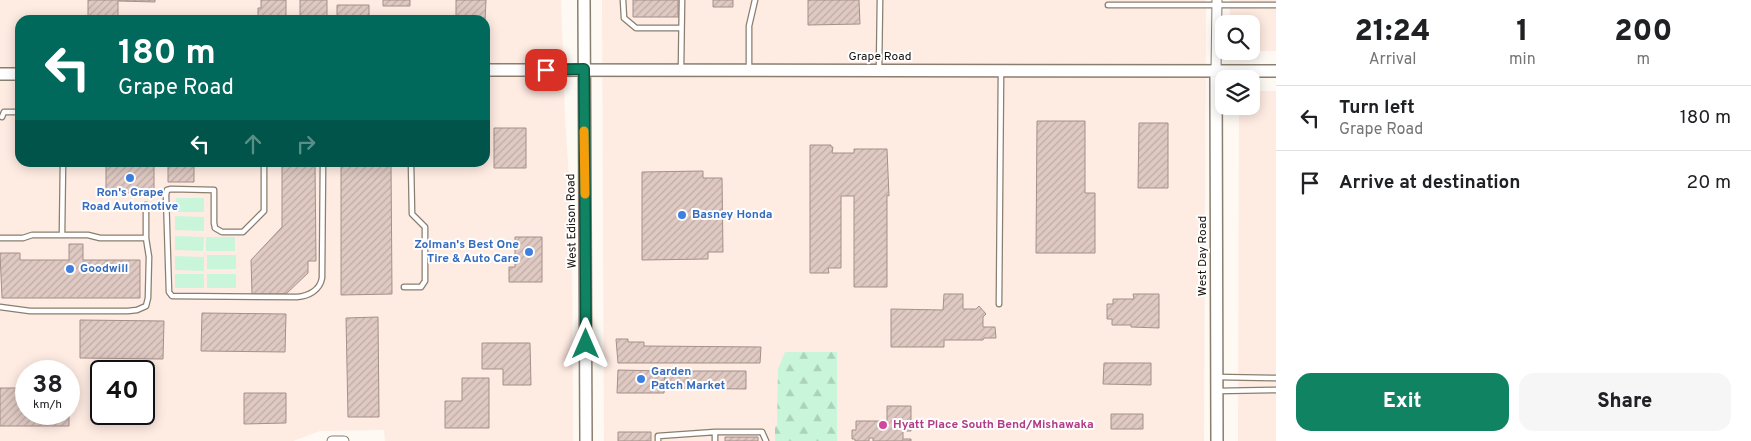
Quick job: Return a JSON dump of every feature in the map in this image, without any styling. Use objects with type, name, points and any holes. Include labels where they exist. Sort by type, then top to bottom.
[{"type":"main road","name":"West Edison Road","points":[[584,0],[586,441]]},
{"type":"main road","name":"Grape Road","points":[[490,70],[1215,71]]},
{"type":"main road","name":"Grape Road","points":[[1260,71],[1276,71]]},
{"type":"main road","points":[[0,74],[15,74]]},
{"type":"main road","name":"West Day Road","points":[[1216,115],[1217,441]]},
{"type":"street","points":[[1216,70],[1217,3]]},
{"type":"street","points":[[332,441],[344,441]]},
{"type":"lane","points":[[623,0],[624,18],[636,28],[681,28]]},
{"type":"lane","points":[[681,70],[682,0]]},
{"type":"lane","points":[[749,71],[749,26],[755,0]]},
{"type":"lane","points":[[879,71],[880,0]]},
{"type":"lane","points":[[1108,5],[1217,3],[1276,5]]},
{"type":"lane","points":[[999,304],[1001,71]]},
{"type":"lane","points":[[2,117],[4,112],[15,112]]},
{"type":"lane","points":[[62,235],[63,167]]},
{"type":"lane","points":[[264,167],[264,212],[243,232],[222,232],[215,228],[214,190],[171,189],[166,192],[170,295],[174,297],[304,297],[315,291],[322,282],[323,167]]},
{"type":"lane","points":[[404,287],[421,287],[425,281],[425,227],[412,214],[411,167]]},
{"type":"lane","points":[[0,307],[40,311],[128,311],[146,306],[148,298],[149,257],[146,238],[146,205]]},
{"type":"lane","points":[[0,238],[23,238],[32,235],[146,238]]},
{"type":"lane","points":[[1216,377],[1276,378]]},
{"type":"lane","points":[[1217,390],[1276,390]]},
{"type":"lane","points":[[715,432],[715,441]]},
{"type":"lane","points":[[658,441],[658,436],[715,432],[762,432],[766,441]]},
{"type":"shaded area","points":[[0,0],[561,0],[565,118],[572,223],[573,441],[385,441],[384,430],[320,431],[293,441],[0,441]]},
{"type":"shaded area","points":[[602,0],[1206,0],[1204,441],[604,441]]},
{"type":"shaded area","points":[[1230,0],[1276,0],[1276,51],[1260,51],[1260,15],[1230,15]]},
{"type":"shaded area","points":[[1260,91],[1276,91],[1276,441],[1238,441],[1239,115],[1260,115]]},
{"type":"green space","points":[[176,198],[204,198],[204,212],[175,212]]},
{"type":"green space","points":[[175,216],[204,217],[204,231],[175,230]]},
{"type":"green space","points":[[175,236],[204,237],[203,251],[175,250]]},
{"type":"green space","points":[[206,237],[235,237],[235,251],[206,251]]},
{"type":"green space","points":[[207,255],[236,255],[236,269],[207,269]]},
{"type":"green space","points":[[175,256],[204,257],[204,271],[175,270]]},
{"type":"green space","points":[[175,274],[204,274],[204,288],[175,288]]},
{"type":"green space","points":[[207,274],[236,274],[236,288],[207,288]]},
{"type":"green space","points":[[785,352],[837,352],[837,441],[775,441],[778,369]]},
{"type":"building","points":[[88,0],[155,0],[155,2],[118,1],[118,15],[88,15]]},
{"type":"building","points":[[261,0],[286,0],[286,15],[258,15],[258,8],[261,8]]},
{"type":"building","points":[[300,0],[327,0],[327,15],[300,15]]},
{"type":"building","points":[[383,0],[410,0],[410,6],[383,6]]},
{"type":"building","points":[[456,0],[486,0],[485,15],[456,15]]},
{"type":"building","points":[[633,0],[678,0],[678,17],[633,17]]},
{"type":"building","points":[[713,0],[733,0],[733,7],[713,7]]},
{"type":"building","points":[[808,0],[859,0],[860,24],[808,25]]},
{"type":"building","points":[[337,5],[369,5],[369,15],[337,15]]},
{"type":"building","points":[[1037,121],[1085,121],[1085,193],[1095,193],[1095,253],[1036,253]]},
{"type":"building","points":[[1139,123],[1168,123],[1168,188],[1138,188]]},
{"type":"building","points":[[494,128],[526,128],[526,168],[494,168]]},
{"type":"building","points":[[810,145],[831,145],[833,147],[832,153],[854,153],[854,149],[887,149],[889,196],[887,195],[887,287],[854,287],[854,196],[841,196],[841,268],[828,268],[829,273],[810,273]]},
{"type":"building","name":"Ron's Grape Road Automotive","points":[[106,167],[154,167],[154,193],[106,193]]},
{"type":"building","points":[[168,167],[194,167],[194,182],[168,182]]},
{"type":"building","points":[[282,167],[315,167],[316,261],[308,261],[308,273],[286,294],[252,294],[251,260],[282,227]]},
{"type":"building","points":[[341,167],[391,167],[392,294],[341,295]]},
{"type":"building","name":"Basney Honda","points":[[703,171],[703,178],[722,178],[723,252],[708,252],[708,259],[642,260],[642,172]]},
{"type":"building","name":"Zolman's Best One Tire & Auto Care","points":[[515,237],[542,237],[542,282],[509,282],[509,267],[515,267]]},
{"type":"building","name":"Goodwill","points":[[69,244],[83,244],[83,260],[140,260],[140,298],[2,298],[0,253],[20,253],[20,260],[69,260]]},
{"type":"building","points":[[944,294],[963,294],[963,309],[976,309],[979,306],[986,314],[983,317],[983,327],[995,327],[996,338],[944,340],[944,347],[891,347],[891,309],[943,310]]},
{"type":"building","points":[[1133,294],[1159,294],[1159,328],[1112,325],[1112,319],[1107,319],[1107,304],[1113,304],[1113,299],[1134,299]]},
{"type":"building","points":[[202,313],[286,314],[285,352],[201,351]]},
{"type":"building","points":[[378,317],[379,417],[348,417],[346,318]]},
{"type":"building","points":[[80,320],[164,321],[163,359],[80,358]]},
{"type":"building","points":[[616,339],[628,339],[628,342],[644,342],[644,346],[761,347],[760,363],[618,363]]},
{"type":"building","points":[[482,343],[530,343],[531,385],[503,385],[503,369],[482,369]]},
{"type":"building","points":[[1104,363],[1151,363],[1151,385],[1103,384]]},
{"type":"building","name":"Garden Patch Market","points":[[618,370],[665,371],[664,393],[617,393]]},
{"type":"building","points":[[665,371],[746,371],[746,389],[664,388]]},
{"type":"building","points":[[462,378],[489,378],[489,428],[445,428],[445,401],[462,401]]},
{"type":"building","points":[[0,388],[15,388],[15,425],[69,425],[69,426],[0,426]]},
{"type":"building","points":[[244,393],[286,393],[286,423],[244,424]]},
{"type":"building","name":"Hyatt Place South Bend/Mishawaka","points":[[887,406],[911,406],[911,431],[903,431],[903,439],[911,439],[911,441],[873,441],[873,438],[869,438],[869,441],[855,441],[855,439],[852,439],[852,430],[856,430],[856,421],[887,421]]},
{"type":"building","points":[[1111,414],[1143,414],[1143,429],[1111,429]]},
{"type":"building","points":[[618,432],[651,432],[651,441],[618,441]]},
{"type":"building","points":[[725,437],[758,437],[758,441],[725,441]]},
{"type":"slow traffic","points":[[584,131],[585,194]]},
{"type":"place","name":"Ron's Grape Road Automotive","points":[[130,178]]},
{"type":"place","name":"Basney Honda","points":[[682,215]]},
{"type":"place","name":"Zolman's Best One Tire & Auto Care","points":[[529,252]]},
{"type":"place","name":"Goodwill","points":[[70,269]]},
{"type":"place","name":"Garden Patch Market","points":[[641,379]]},
{"type":"place","name":"Hyatt Place South Bend/Mishawaka","points":[[883,425]]},
{"type":"route","points":[[546,70],[584,69],[586,344]]}]
